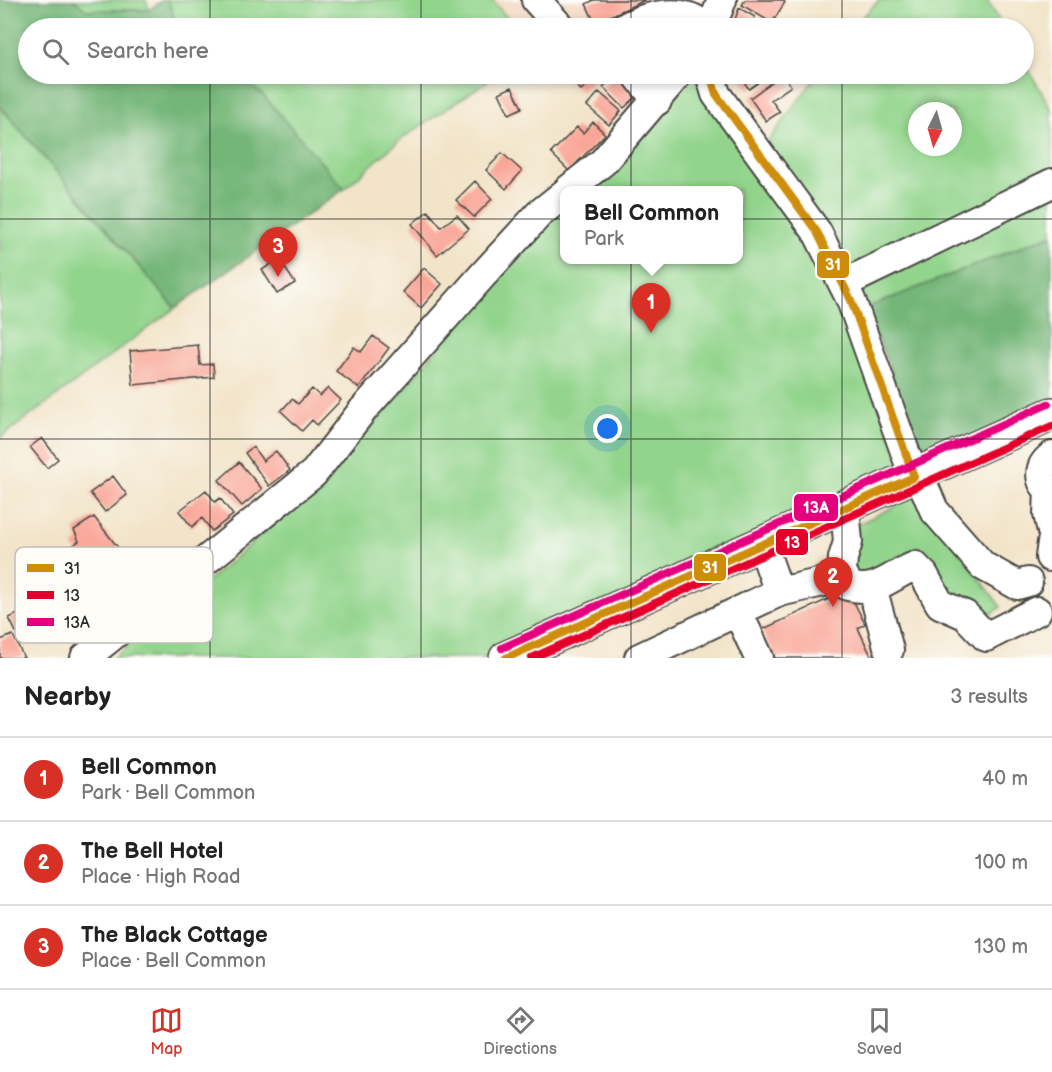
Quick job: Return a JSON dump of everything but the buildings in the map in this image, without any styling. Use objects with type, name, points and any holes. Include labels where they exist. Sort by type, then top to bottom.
[{"type":"main road","points":[[506,658],[1044,418]]},
{"type":"street","points":[[536,0],[552,18]]},
{"type":"street","points":[[714,18],[722,0]]},
{"type":"street","points":[[645,18],[673,15],[691,18]]},
{"type":"street","points":[[644,84],[657,101]]},
{"type":"street","points":[[573,186],[603,162],[670,84]]},
{"type":"street","points":[[713,84],[716,94],[817,232],[851,300],[917,476],[934,510],[983,566],[1017,585],[1028,582]]},
{"type":"street","points":[[843,284],[1052,183]]},
{"type":"street","points":[[213,555],[314,473],[363,410],[474,285],[539,214],[560,197]]},
{"type":"street","points":[[1044,418],[1052,451]]},
{"type":"street","points":[[1051,543],[1048,514],[1050,491],[1041,480],[1041,474],[1044,462],[1052,456]]},
{"type":"street","points":[[845,507],[848,542],[842,571],[848,586],[861,589],[883,585],[902,571],[915,566],[924,575],[939,604],[965,615],[986,637],[1037,611]]},
{"type":"street","points":[[762,544],[779,592]]},
{"type":"street","points":[[639,658],[779,592],[845,577]]},
{"type":"street","points":[[872,587],[889,650]]},
{"type":"street","points":[[738,612],[751,656]]},
{"type":"street","points":[[85,658],[104,643]]},
{"type":"shaded area","points":[[492,0],[707,0],[701,18],[507,18]]},
{"type":"shaded area","points":[[569,84],[595,84],[581,95]]},
{"type":"green space","points":[[0,0],[74,0],[86,10],[149,10],[162,0],[168,0],[174,18],[18,18],[18,84],[249,84],[264,96],[344,189],[175,308],[0,106]]},
{"type":"green space","points":[[74,0],[146,0],[149,10],[85,10]]},
{"type":"green space","points":[[168,0],[492,0],[507,18],[174,18]]},
{"type":"green space","points":[[879,0],[987,0],[998,18],[862,18]]},
{"type":"green space","points":[[1034,79],[1052,110],[1052,234],[868,308],[766,144],[811,84],[1034,84]]},
{"type":"green space","points":[[249,84],[483,84],[400,140],[344,189],[264,96]]},
{"type":"green space","points":[[679,84],[699,84],[703,95],[827,266],[902,466],[496,658],[113,658],[132,643],[213,643],[213,576],[260,536],[363,436],[449,334],[538,222],[560,208],[560,264],[743,264],[743,186],[586,186]]},
{"type":"green space","points":[[0,107],[175,308],[0,438]]},
{"type":"green space","points":[[1052,235],[1052,400],[926,462],[866,308]]},
{"type":"green space","points":[[918,495],[1001,607],[980,622],[949,603],[914,558],[902,554],[871,572],[859,576],[852,567],[850,528]]},
{"type":"transit line","name":"31","points":[[713,84],[716,94],[817,232],[851,300],[914,477]]},
{"type":"transit line","name":"13A","points":[[502,648],[1048,404]]},
{"type":"transit line","name":"13","points":[[532,658],[1052,426]]},
{"type":"transit line","name":"31","points":[[506,658],[914,477]]},
{"type":"place","name":"The Black Cottage","points":[[278,277]]},
{"type":"place","name":"Bell Common","points":[[651,333]]},
{"type":"place","name":"The Bell Hotel","points":[[833,607]]}]
